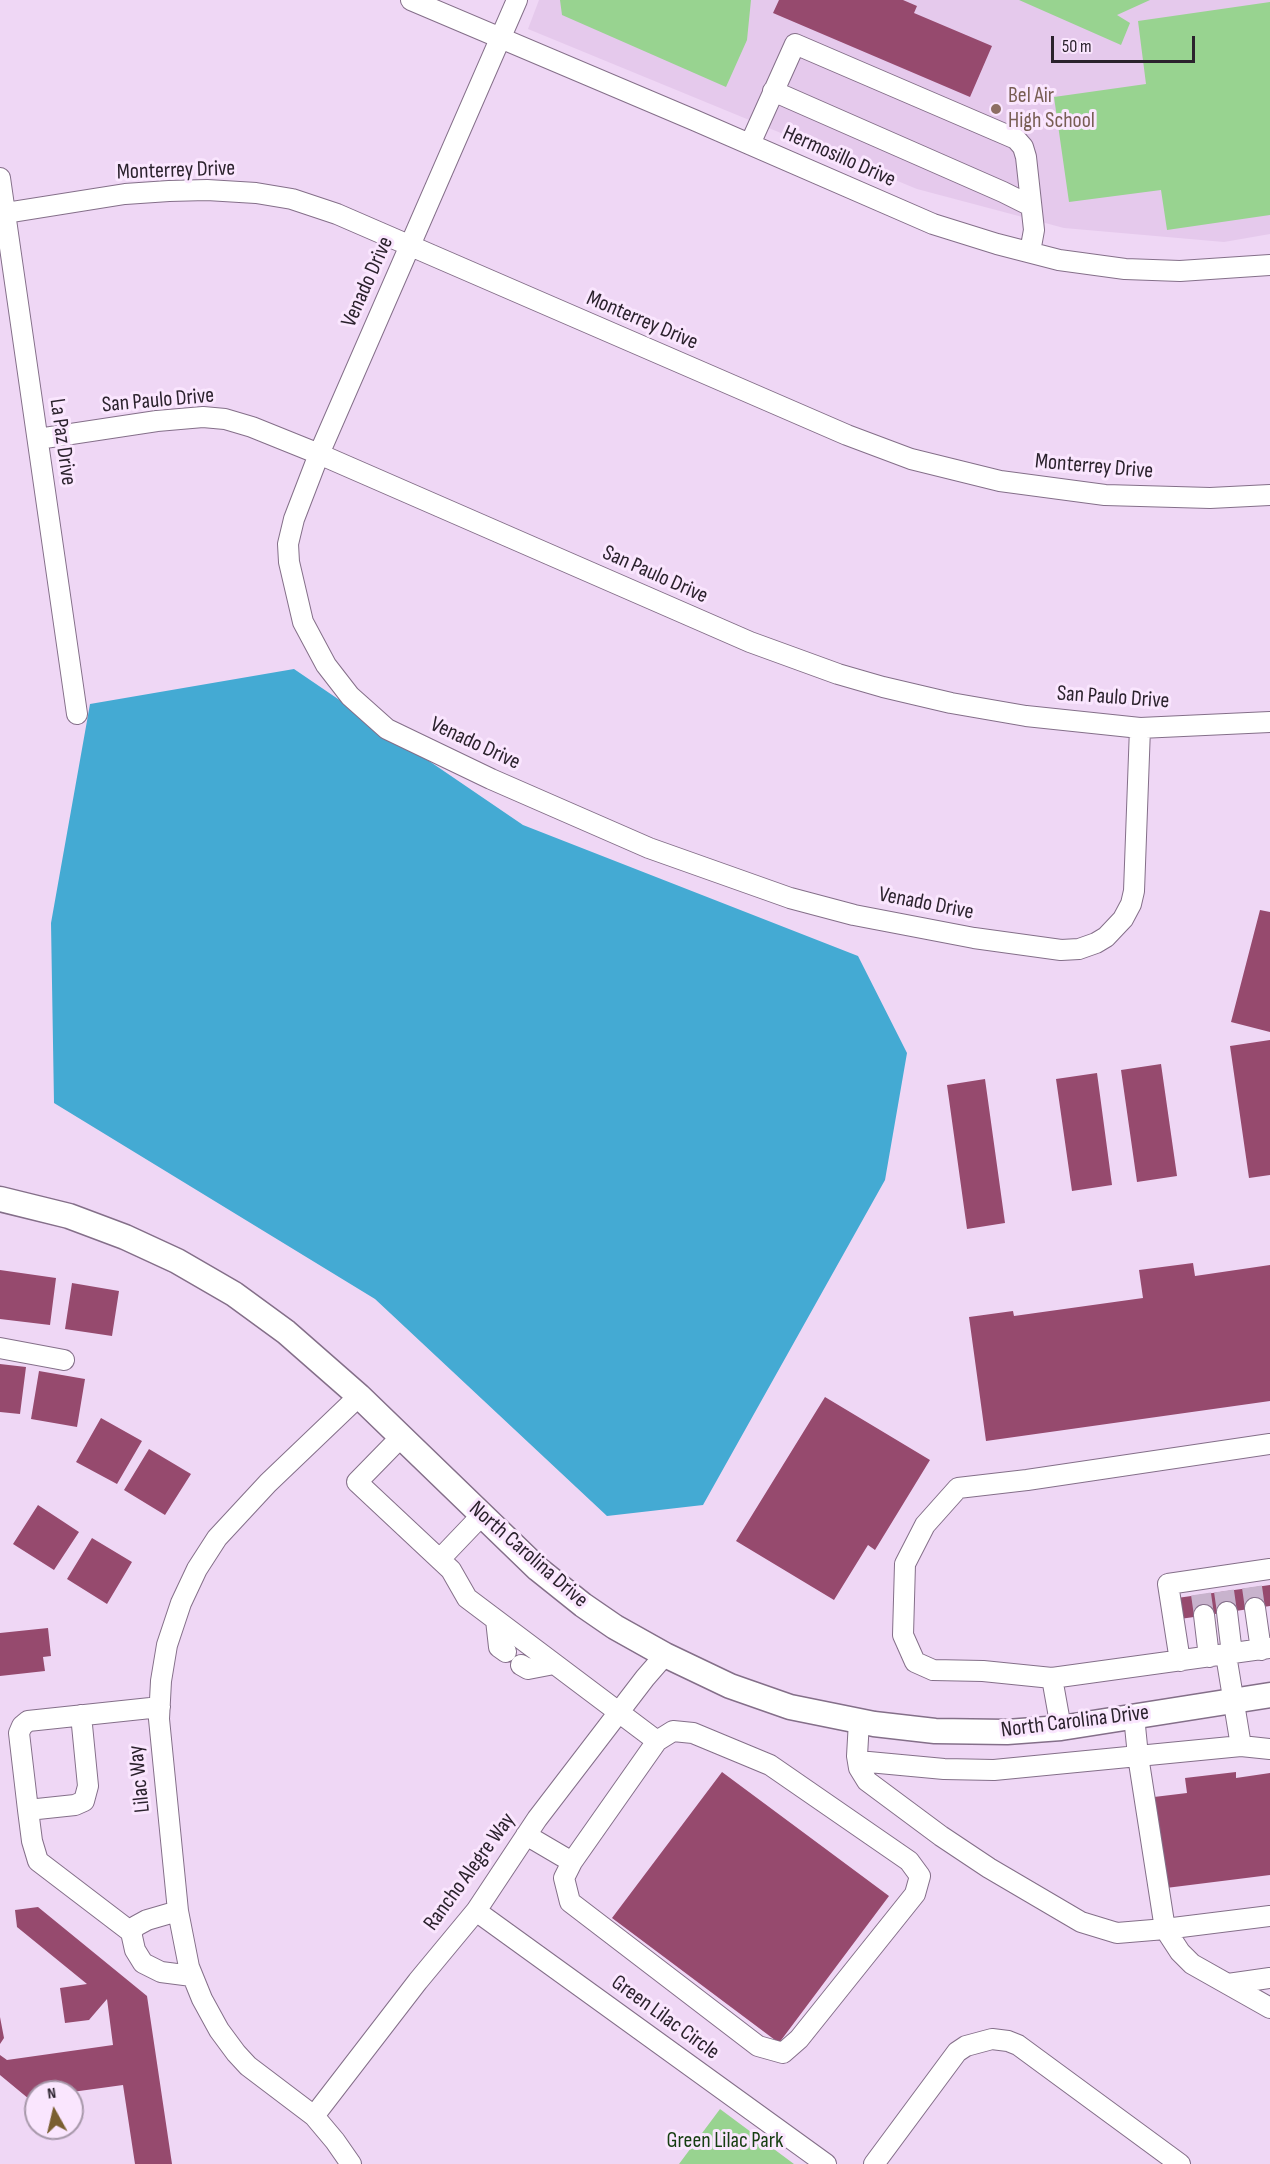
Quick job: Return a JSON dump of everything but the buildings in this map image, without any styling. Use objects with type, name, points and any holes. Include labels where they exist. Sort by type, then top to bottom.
[{"type":"main road","name":"North Carolina Drive","points":[[0,1199],[69,1216],[125,1237],[177,1261],[234,1294],[286,1332],[359,1396],[538,1569],[583,1605],[615,1627],[665,1655],[740,1690],[790,1707],[859,1721],[935,1731],[1007,1732],[1061,1728],[1270,1695]]},
{"type":"street","name":"Hermosillo Drive","points":[[411,0],[933,224],[997,244],[1059,260],[1125,268],[1180,271],[1270,265]]},
{"type":"street","name":"Venado Drive","points":[[517,0],[319,454],[294,519],[288,544],[289,562],[303,622],[326,665],[350,696],[387,729],[649,848],[790,898],[854,915],[974,939],[1061,950],[1096,943],[1111,933],[1123,919],[1131,904],[1134,891],[1140,728]]},
{"type":"street","points":[[750,144],[795,44],[1016,139],[1023,147],[1026,157],[1034,230],[1030,252]]},
{"type":"street","points":[[773,91],[1031,206]]},
{"type":"street","name":"La Paz Drive","points":[[0,178],[3,214],[77,714]]},
{"type":"street","name":"Monterrey Drive","points":[[3,214],[125,194],[169,190],[256,193],[292,199],[337,214],[847,435],[911,459],[1000,481],[1105,495],[1210,498],[1270,495]]},
{"type":"street","name":"San Paulo Drive","points":[[38,439],[203,417],[225,419],[252,427],[319,454],[685,615],[750,642],[838,674],[951,703],[1064,721],[1140,728],[1270,722]]},
{"type":"street","points":[[0,1348],[64,1360]]},
{"type":"street","name":"Lilac Way","points":[[351,2164],[314,2116],[248,2066],[236,2053],[219,2030],[192,1976],[178,1911],[160,1737],[160,1707],[161,1681],[167,1645],[181,1603],[197,1569],[217,1538],[268,1483],[359,1396]]},
{"type":"street","points":[[401,1437],[357,1482],[451,1570],[467,1598],[657,1741]]},
{"type":"street","points":[[1255,1608],[1265,1649],[1052,1678],[983,1671],[933,1670],[915,1662],[903,1635],[905,1564],[925,1525],[958,1488],[1270,1444]]},
{"type":"street","points":[[440,1559],[482,1515]]},
{"type":"street","points":[[1180,1661],[1168,1584],[1200,1587],[1223,1584],[1251,1579],[1270,1569]]},
{"type":"street","points":[[1222,1656],[1227,1612]]},
{"type":"street","points":[[1204,1615],[1222,1656],[1241,1746]]},
{"type":"street","points":[[496,1620],[499,1647],[514,1659],[528,1669],[554,1664]]},
{"type":"street","name":"Rancho Alegre Way","points":[[314,2116],[418,1981],[476,1911],[526,1836],[618,1713],[665,1655]]},
{"type":"street","points":[[1052,1678],[1061,1728]]},
{"type":"street","points":[[160,1707],[28,1721],[19,1733],[28,1810],[32,1841],[38,1861],[131,1932],[135,1950],[143,1963],[161,1972],[192,1976]]},
{"type":"street","points":[[28,1810],[75,1805],[84,1801],[88,1786],[81,1715]]},
{"type":"street","points":[[1134,1716],[1138,1756],[1165,1929],[1180,1952],[1192,1964],[1270,2008]]},
{"type":"street","points":[[859,1721],[858,1761],[859,1768],[867,1780],[941,1836],[989,1868],[1081,1922],[1117,1932],[1165,1929],[1270,1916]]},
{"type":"street","points":[[673,1731],[693,1733],[770,1765],[909,1861],[920,1876],[915,1894],[799,2039],[783,2053],[758,2046],[570,1902],[564,1878],[572,1862],[657,1741],[673,1731]]},
{"type":"street","points":[[858,1761],[944,1769],[994,1770],[1241,1746],[1270,1749]]},
{"type":"street","points":[[526,1836],[572,1862]]},
{"type":"street","points":[[131,1932],[147,1920],[178,1911]]},
{"type":"street","name":"Green Lilac Circle","points":[[476,1911],[826,2164]]},
{"type":"street","points":[[1228,1984],[1270,1978]]},
{"type":"street","points":[[874,2164],[957,2052],[976,2042],[992,2039],[1018,2045],[1180,2164]]},
{"type":"shaded area","name":"Bel Air High School","points":[[539,0],[1270,0],[1270,234],[1224,242],[1064,228],[917,189],[528,29]]},
{"type":"green space","points":[[560,0],[751,0],[747,40],[726,87],[562,15]]},
{"type":"green space","points":[[1019,0],[1150,0],[1117,15],[1130,23],[1121,45]]},
{"type":"green space","points":[[1270,2],[1270,215],[1167,230],[1161,190],[1069,202],[1054,97],[1146,84],[1138,21]]},
{"type":"green space","name":"Green Lilac Park","points":[[720,2109],[794,2164],[679,2164]]},
{"type":"water","points":[[294,669],[523,825],[858,956],[907,1053],[885,1180],[703,1505],[607,1516],[375,1299],[54,1103],[51,923],[90,704]]},
{"type":"tunnel","points":[[1252,1587],[1255,1608]]},
{"type":"tunnel","points":[[1224,1591],[1227,1612]]},
{"type":"tunnel","points":[[1201,1594],[1204,1615]]},
{"type":"place","name":"Bel Air High School","points":[[996,109]]}]
